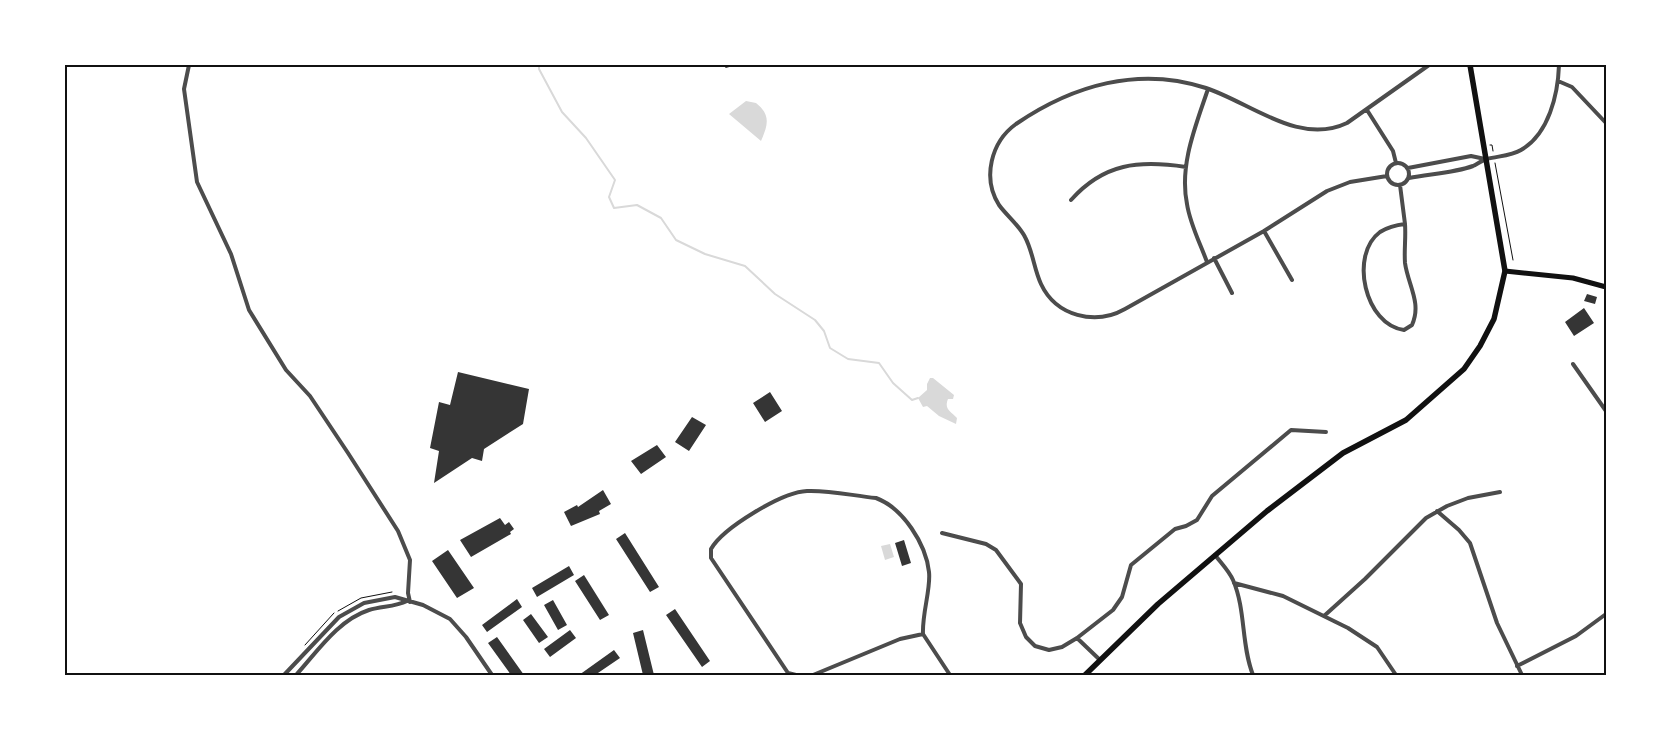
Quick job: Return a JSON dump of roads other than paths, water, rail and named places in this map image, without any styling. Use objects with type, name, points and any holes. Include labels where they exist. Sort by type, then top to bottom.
[{"type":"main road","points":[[1085,675],[1158,604],[1327,463],[1406,420],[1464,369],[1480,346],[1494,319],[1505,271],[1470,65]]},
{"type":"main road","points":[[1505,271],[1573,278],[1606,287]]},
{"type":"street","points":[[189,65],[184,89],[197,182],[231,254],[249,310],[286,370],[310,396],[398,531],[410,560],[409,601]]},
{"type":"street","points":[[1387,176],[1345,184],[1327,191],[1264,232],[1117,313],[1094,318],[1074,314],[1055,303],[1045,292],[1026,239],[998,203],[990,175],[994,150],[1008,131],[1022,121],[1081,90],[1115,80],[1146,78],[1178,81],[1208,89],[1294,127],[1309,131],[1339,127],[1430,65]]},
{"type":"street","points":[[1400,185],[1409,178],[1473,166],[1485,160],[1516,152],[1531,142],[1550,110],[1558,81],[1559,65]]},
{"type":"street","points":[[1558,81],[1572,87],[1606,123]]},
{"type":"street","points":[[1207,262],[1187,206],[1186,167],[1193,132],[1208,89]]},
{"type":"street","points":[[1366,110],[1393,151],[1396,163]]},
{"type":"street","points":[[1408,168],[1472,156],[1485,160]]},
{"type":"street","points":[[1071,200],[1092,180],[1119,167],[1152,163],[1186,167]]},
{"type":"street","points":[[1400,185],[1391,183],[1387,176],[1388,169],[1396,163],[1403,164],[1408,168],[1409,178]]},
{"type":"street","points":[[1400,185],[1405,224],[1405,264],[1415,296],[1416,311],[1412,325],[1404,330],[1385,320],[1372,303],[1366,291],[1364,265],[1368,247],[1376,236],[1389,227],[1405,224]]},
{"type":"street","points":[[1264,232],[1292,280]]},
{"type":"street","points":[[1214,258],[1232,294]]},
{"type":"street","points":[[1573,364],[1606,411]]},
{"type":"street","points":[[942,533],[986,544],[996,550],[1021,584],[1020,623],[1026,637],[1035,646],[1048,650],[1062,647],[1077,638],[1113,610],[1122,597],[1131,565],[1175,529],[1197,520],[1212,496],[1291,430],[1326,432]]},
{"type":"street","points":[[796,675],[788,672],[767,642],[712,558],[711,549],[721,535],[771,503],[807,491],[876,498],[892,505],[904,517],[917,539],[929,572],[922,618],[923,634],[950,675]]},
{"type":"street","points":[[1324,616],[1365,579],[1426,518],[1437,511],[1468,498],[1500,492]]},
{"type":"street","points":[[1437,511],[1459,530],[1470,543],[1494,616],[1522,675]]},
{"type":"street","points":[[1215,555],[1234,583],[1240,606],[1247,656],[1253,675]]},
{"type":"street","points":[[1234,583],[1281,596],[1324,616],[1377,647],[1396,675]]},
{"type":"street","points":[[284,675],[326,629],[351,609],[379,599],[395,597],[436,611],[450,619],[466,637],[492,675]]},
{"type":"street","points":[[296,675],[338,629],[353,618],[369,610],[397,606],[409,601]]},
{"type":"street","points":[[1517,666],[1576,636],[1606,614]]},
{"type":"street","points":[[813,675],[900,639],[923,634]]},
{"type":"street","points":[[1077,638],[1100,660]]},
{"type":"lane","points":[[726,66],[732,65]]},
{"type":"waterway","points":[[539,65],[539,69],[562,112],[586,138],[615,180],[609,197],[614,208],[637,205],[661,218],[676,240],[705,254],[745,266],[775,294],[815,320],[824,331],[830,348],[848,359],[879,363],[893,383],[912,400],[918,398]]}]
